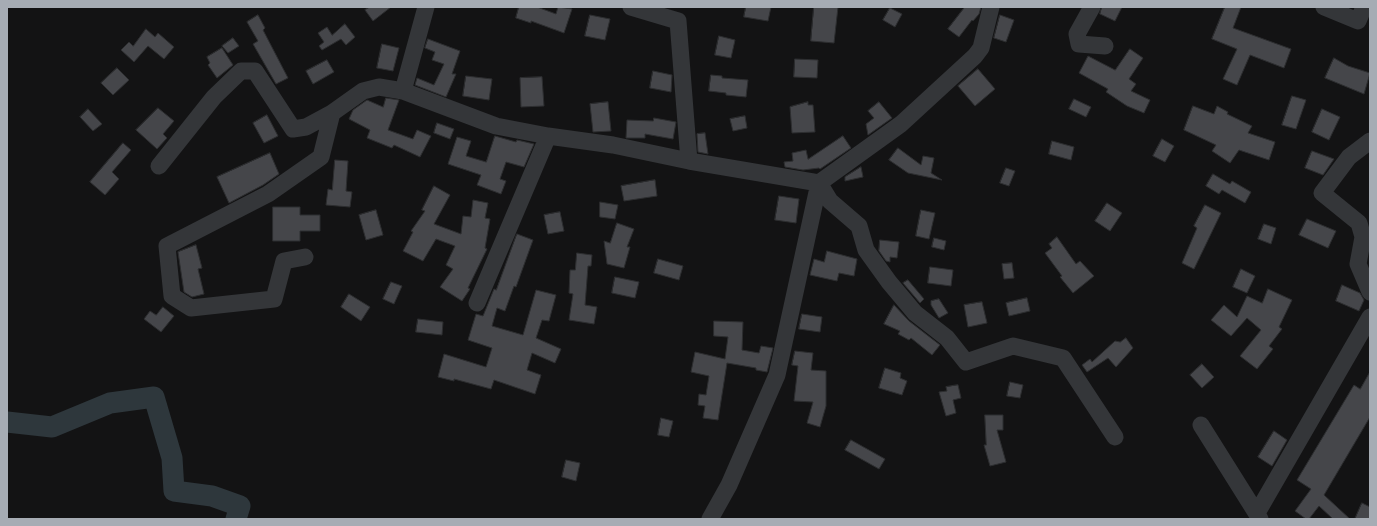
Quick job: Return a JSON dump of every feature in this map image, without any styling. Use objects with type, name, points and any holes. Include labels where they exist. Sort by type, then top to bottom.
[{"type":"street","points":[[403,91],[426,7]]},
{"type":"street","points":[[631,7],[678,21],[689,161]]},
{"type":"street","points":[[710,519],[728,485],[776,375],[819,183],[901,124],[975,56],[981,48],[992,7]]},
{"type":"street","points":[[1092,7],[1077,34],[1079,44],[1105,46]]},
{"type":"street","points":[[1324,7],[1358,21],[1364,7]]},
{"type":"street","points":[[159,166],[214,97],[241,71],[255,71],[292,129],[306,126],[332,113],[363,91],[379,87],[403,91],[496,126],[548,136],[613,145],[689,161],[819,183],[830,201],[859,226],[866,250],[889,282],[915,313],[947,338],[966,362],[1013,346],[1063,358],[1115,437]]},
{"type":"street","points":[[305,257],[284,261],[274,299],[191,308],[172,296],[167,246],[268,194],[321,157],[332,113]]},
{"type":"street","points":[[477,303],[548,136]]},
{"type":"street","points":[[1370,141],[1349,158],[1322,193],[1360,223],[1363,237],[1358,264],[1370,292]]},
{"type":"street","points":[[1202,425],[1259,516],[1370,317]]},
{"type":"building","points":[[370,7],[391,7],[373,21],[365,10]]},
{"type":"building","points":[[519,7],[537,7],[556,14],[558,7],[572,9],[564,33],[531,21],[531,23],[516,18]]},
{"type":"building","points":[[746,7],[771,7],[768,21],[744,17]]},
{"type":"building","points":[[814,7],[838,7],[834,43],[811,41]]},
{"type":"building","points":[[965,7],[981,7],[979,14],[973,21],[972,20],[959,37],[948,29]]},
{"type":"building","points":[[1102,7],[1122,7],[1115,21],[1100,14]]},
{"type":"building","points":[[1225,7],[1241,7],[1233,28],[1291,49],[1284,68],[1250,55],[1237,85],[1223,79],[1237,49],[1212,39]]},
{"type":"building","points":[[890,8],[902,14],[895,27],[883,20]]},
{"type":"building","points":[[258,15],[265,28],[263,30],[288,78],[276,84],[253,44],[258,41],[247,22]]},
{"type":"building","points":[[590,15],[610,19],[605,40],[585,36]]},
{"type":"building","points":[[1000,15],[1014,20],[1006,42],[994,38]]},
{"type":"building","points":[[345,24],[355,37],[346,45],[341,39],[322,50],[319,46],[324,42],[318,33],[327,27],[332,35]]},
{"type":"building","points":[[146,29],[155,37],[158,33],[174,47],[164,59],[148,46],[134,62],[121,50],[129,42],[133,46]]},
{"type":"building","points":[[719,36],[735,40],[731,58],[715,55]]},
{"type":"building","points":[[233,38],[239,46],[228,53],[222,46]]},
{"type":"building","points":[[428,39],[460,51],[452,74],[456,74],[446,97],[415,85],[417,78],[434,85],[444,64],[432,60],[435,52],[425,48]]},
{"type":"building","points":[[382,44],[399,48],[393,71],[377,68]]},
{"type":"building","points":[[222,48],[233,65],[217,78],[208,65],[210,63],[207,57]]},
{"type":"building","points":[[1130,49],[1143,58],[1129,79],[1136,84],[1131,91],[1150,100],[1144,113],[1127,106],[1106,92],[1108,89],[1079,73],[1088,56],[1115,70]]},
{"type":"building","points":[[1334,58],[1348,66],[1370,73],[1364,94],[1325,78]]},
{"type":"building","points":[[795,59],[818,60],[817,78],[794,77]]},
{"type":"building","points":[[327,60],[334,72],[313,84],[306,71]]},
{"type":"building","points":[[117,68],[129,80],[113,95],[101,83]]},
{"type":"building","points":[[978,69],[995,89],[975,106],[958,86]]},
{"type":"building","points":[[653,71],[672,75],[671,92],[650,88]]},
{"type":"building","points":[[711,75],[722,76],[722,78],[748,80],[746,97],[726,95],[726,93],[709,91]]},
{"type":"building","points":[[466,76],[492,79],[489,100],[463,96]]},
{"type":"building","points":[[542,77],[544,106],[521,107],[520,78]]},
{"type":"building","points":[[1292,96],[1306,100],[1296,129],[1282,125]]},
{"type":"building","points":[[386,98],[399,100],[388,130],[413,139],[417,130],[431,136],[420,157],[394,145],[392,148],[367,138],[370,130],[349,119],[353,110],[367,100],[383,107]]},
{"type":"building","points":[[1074,99],[1091,107],[1086,117],[1069,109]]},
{"type":"building","points":[[608,102],[611,131],[593,132],[590,104]]},
{"type":"building","points":[[808,102],[808,105],[813,105],[815,132],[792,133],[790,107]]},
{"type":"building","points":[[879,102],[892,118],[868,135],[866,124],[874,118],[868,111]]},
{"type":"building","points":[[1193,106],[1214,114],[1217,106],[1228,112],[1227,114],[1252,126],[1248,133],[1275,142],[1269,160],[1239,150],[1230,163],[1212,151],[1216,145],[1184,130]]},
{"type":"building","points":[[158,108],[174,121],[163,134],[167,138],[157,149],[136,130]]},
{"type":"building","points":[[88,109],[102,124],[93,131],[80,117]]},
{"type":"building","points":[[1322,109],[1340,117],[1329,140],[1312,132]]},
{"type":"building","points":[[267,115],[278,136],[264,143],[253,123]]},
{"type":"building","points":[[745,116],[747,128],[733,131],[730,119]]},
{"type":"building","points":[[654,118],[676,122],[673,139],[645,134],[645,138],[626,138],[627,120],[653,121]]},
{"type":"building","points":[[437,123],[454,129],[450,139],[434,133]]},
{"type":"building","points":[[705,133],[708,154],[698,152],[697,134]]},
{"type":"building","points":[[495,136],[516,142],[517,140],[534,144],[524,167],[506,162],[500,179],[506,181],[501,194],[477,185],[481,175],[448,164],[457,137],[471,141],[466,156],[486,162]]},
{"type":"building","points":[[843,136],[851,148],[820,169],[803,170],[785,167],[784,162],[793,161],[792,153],[806,150],[808,159]]},
{"type":"building","points":[[1162,139],[1174,146],[1165,162],[1153,156]]},
{"type":"building","points":[[1052,141],[1074,147],[1071,160],[1049,154]]},
{"type":"building","points":[[123,143],[131,150],[112,172],[119,179],[105,195],[90,182]]},
{"type":"building","points":[[898,148],[921,165],[923,156],[934,158],[931,173],[942,180],[908,173],[889,160]]},
{"type":"building","points":[[1312,151],[1334,159],[1323,175],[1305,168]]},
{"type":"building","points":[[270,153],[279,174],[263,185],[229,203],[217,177]]},
{"type":"building","points":[[335,160],[348,161],[346,191],[352,192],[350,207],[326,205],[328,189],[332,190]]},
{"type":"building","points":[[861,167],[863,177],[845,181],[845,177]]},
{"type":"building","points":[[1006,168],[1015,171],[1009,186],[1000,183]]},
{"type":"building","points":[[1213,174],[1230,184],[1232,181],[1251,192],[1245,203],[1222,190],[1219,194],[1206,186]]},
{"type":"building","points":[[655,180],[657,196],[624,201],[621,186]]},
{"type":"building","points":[[434,186],[450,195],[434,224],[461,234],[463,216],[471,217],[473,200],[488,203],[485,218],[490,219],[485,248],[487,249],[468,288],[470,289],[462,301],[440,287],[453,269],[446,265],[455,246],[436,239],[423,261],[403,251],[413,232],[411,231],[425,211],[422,210]]},
{"type":"building","points":[[779,196],[799,199],[796,223],[775,220]]},
{"type":"building","points":[[600,202],[618,205],[615,219],[600,217]]},
{"type":"building","points":[[1107,203],[1122,213],[1110,231],[1095,221]]},
{"type":"building","points":[[1205,205],[1221,213],[1194,269],[1182,263],[1197,228],[1194,226]]},
{"type":"building","points":[[273,207],[300,207],[300,215],[320,215],[320,231],[300,231],[300,241],[273,241]]},
{"type":"building","points":[[376,210],[383,235],[366,240],[359,215]]},
{"type":"building","points":[[921,210],[935,213],[929,239],[916,236]]},
{"type":"building","points":[[560,212],[564,231],[548,234],[544,215]]},
{"type":"building","points":[[1307,219],[1336,231],[1328,248],[1299,235]]},
{"type":"building","points":[[617,223],[634,229],[627,247],[630,247],[624,268],[607,264],[604,241],[610,243]]},
{"type":"building","points":[[1264,224],[1276,228],[1271,244],[1258,239]]},
{"type":"building","points":[[517,234],[533,240],[516,287],[514,286],[505,311],[497,308],[492,326],[523,335],[536,290],[556,295],[549,321],[542,320],[536,338],[561,349],[555,363],[532,353],[527,370],[541,375],[535,394],[494,380],[491,389],[454,379],[454,381],[438,377],[444,354],[486,367],[492,348],[468,340],[476,314],[483,316],[494,289],[496,290]]},
{"type":"building","points":[[1057,237],[1076,264],[1080,261],[1094,276],[1073,293],[1060,277],[1062,276],[1045,253],[1052,248],[1049,244]]},
{"type":"building","points":[[934,238],[946,241],[944,250],[932,247]]},
{"type":"building","points":[[880,240],[899,242],[897,258],[890,257],[890,262],[886,261],[879,251]]},
{"type":"building","points":[[196,245],[202,268],[198,269],[204,294],[192,297],[184,292],[178,252]]},
{"type":"building","points":[[827,251],[857,259],[854,276],[839,273],[837,281],[810,275],[814,259],[824,262]]},
{"type":"building","points":[[577,253],[592,255],[591,266],[588,266],[585,305],[597,307],[594,324],[569,320],[573,294],[569,293],[570,270],[575,270]]},
{"type":"building","points":[[658,259],[683,266],[679,280],[654,273]]},
{"type":"building","points":[[1012,263],[1014,278],[1004,279],[1002,264]]},
{"type":"building","points":[[930,267],[953,270],[951,286],[928,283]]},
{"type":"building","points":[[1241,269],[1255,276],[1247,293],[1233,287]]},
{"type":"building","points":[[615,277],[639,282],[635,298],[612,293]]},
{"type":"building","points":[[908,280],[924,299],[920,303],[903,283]]},
{"type":"building","points":[[391,282],[402,286],[394,304],[383,299]]},
{"type":"building","points":[[1342,285],[1360,293],[1364,300],[1359,311],[1336,301]]},
{"type":"building","points":[[1268,289],[1292,300],[1279,327],[1282,329],[1269,346],[1273,349],[1257,369],[1240,356],[1261,330],[1247,318],[1231,336],[1211,320],[1224,305],[1237,317],[1247,296],[1262,303]]},
{"type":"building","points":[[349,294],[370,307],[361,321],[341,307]]},
{"type":"building","points":[[1027,298],[1030,311],[1009,316],[1006,303]]},
{"type":"building","points":[[939,299],[948,313],[939,318],[931,305],[931,301]]},
{"type":"building","points":[[982,302],[987,323],[968,327],[964,305]]},
{"type":"building","points":[[894,305],[909,321],[940,345],[932,355],[911,338],[909,340],[898,334],[900,331],[884,324]]},
{"type":"building","points":[[163,307],[174,316],[161,332],[144,319],[150,311],[156,315]]},
{"type":"building","points":[[802,314],[822,317],[820,332],[799,329]]},
{"type":"building","points":[[418,319],[443,322],[442,335],[416,332]]},
{"type":"building","points":[[714,321],[743,322],[742,350],[759,353],[761,346],[773,348],[767,372],[756,370],[756,368],[727,363],[718,420],[703,418],[705,406],[698,405],[699,394],[706,395],[709,376],[691,372],[695,352],[725,359],[728,337],[714,336]]},
{"type":"building","points":[[1126,338],[1133,348],[1116,367],[1108,358],[1087,372],[1082,365],[1090,359],[1092,362],[1115,341],[1120,342]]},
{"type":"building","points":[[795,351],[813,353],[811,370],[826,371],[826,406],[820,427],[807,423],[813,402],[794,401],[798,366],[792,365]]},
{"type":"building","points":[[1202,364],[1214,377],[1202,388],[1190,375]]},
{"type":"building","points":[[885,368],[901,373],[900,378],[907,381],[902,395],[879,388]]},
{"type":"building","points":[[1370,372],[1370,417],[1324,495],[1350,519],[1333,519],[1319,506],[1309,519],[1306,519],[1295,511],[1311,489],[1297,480],[1354,385],[1360,389]]},
{"type":"building","points":[[1010,382],[1023,385],[1020,398],[1007,396]]},
{"type":"building","points":[[958,385],[961,398],[953,400],[956,413],[946,416],[939,392],[947,391],[946,387]]},
{"type":"building","points":[[985,415],[1003,415],[1003,430],[997,430],[1006,462],[990,466],[984,445],[986,445]]},
{"type":"building","points":[[661,418],[673,421],[669,437],[658,435]]},
{"type":"building","points":[[1274,431],[1287,440],[1272,466],[1258,457]]},
{"type":"building","points":[[851,440],[885,459],[879,469],[845,450]]},
{"type":"building","points":[[566,460],[580,463],[576,481],[562,477]]},
{"type":"building","points":[[1362,503],[1370,507],[1370,519],[1355,519]]},
{"type":"waterway","points":[[7,422],[52,427],[110,403],[154,397],[172,458],[174,491],[212,496],[240,506],[236,519]]}]
